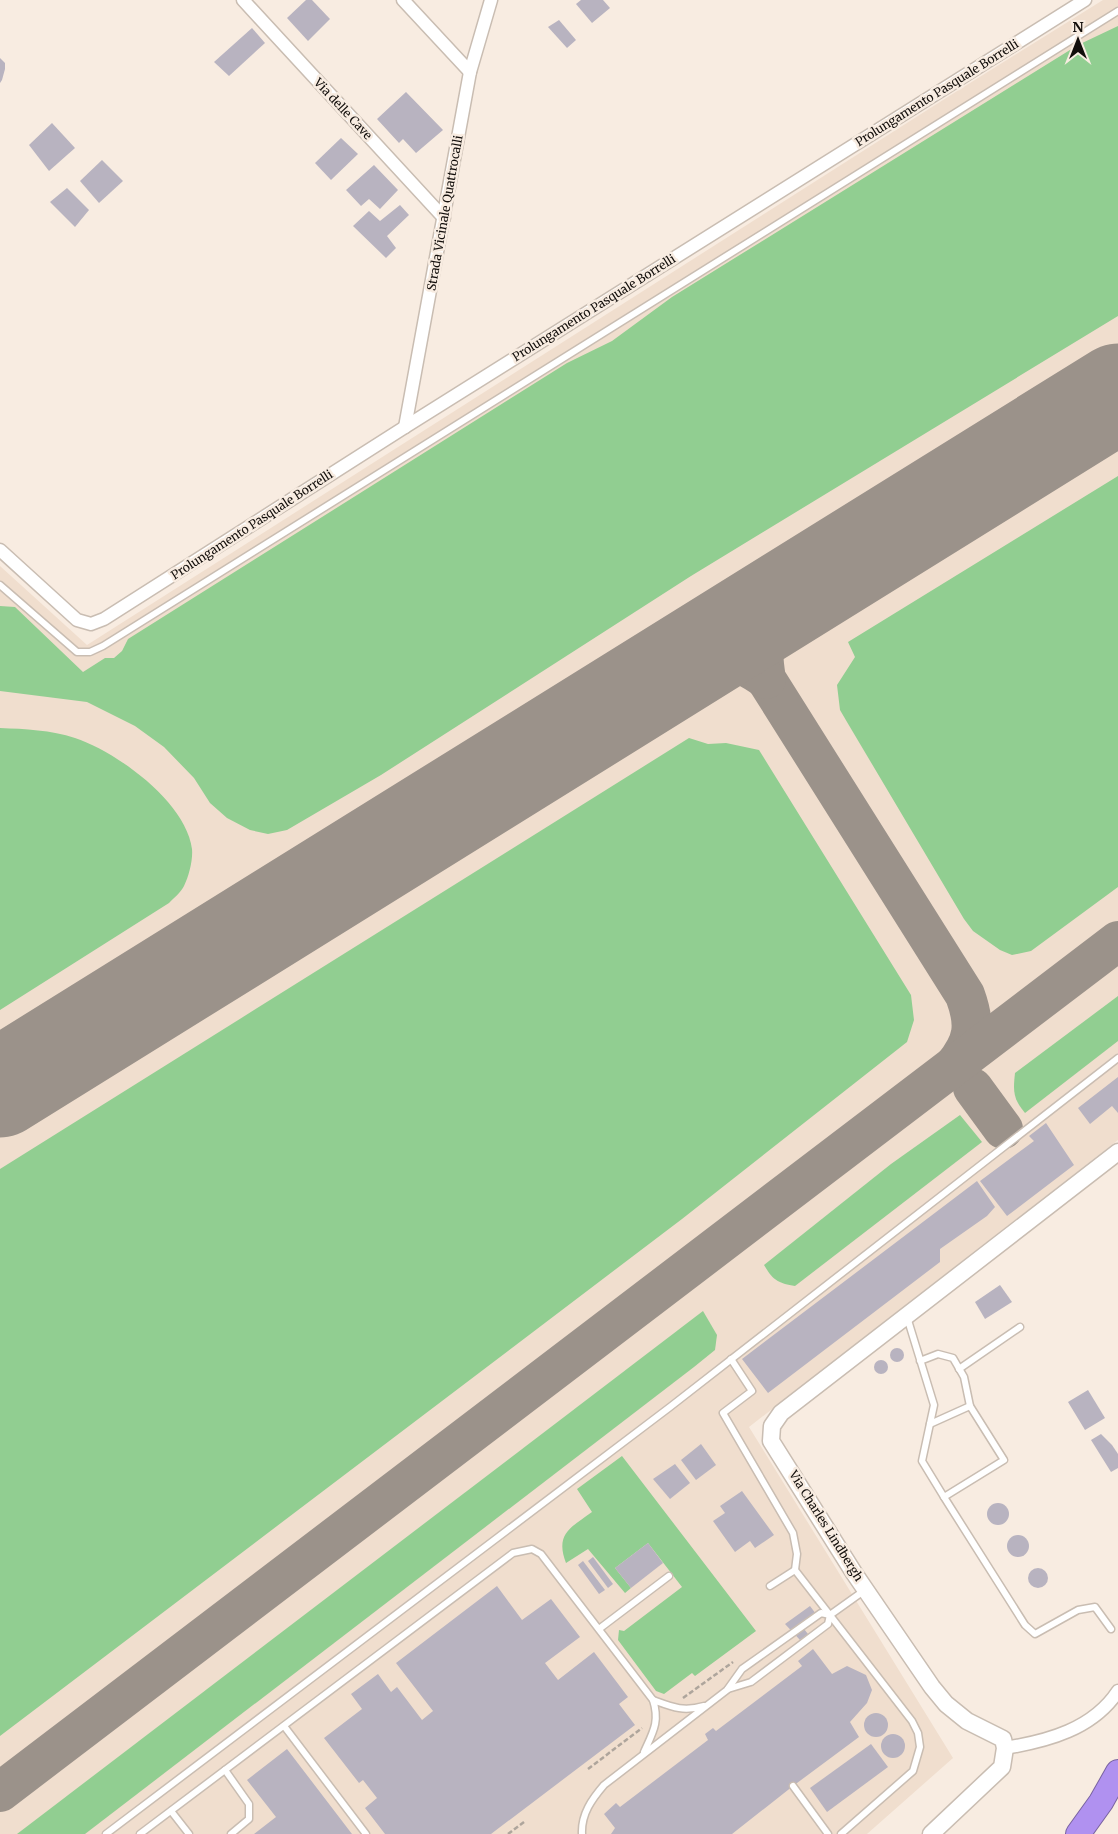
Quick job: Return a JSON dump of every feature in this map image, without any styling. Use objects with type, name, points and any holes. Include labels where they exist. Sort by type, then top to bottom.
[{"type":"highway","points":[[1078,1834],[1101,1802],[1118,1772]]},
{"type":"street","name":"Via delle Cave","points":[[243,0],[444,218]]},
{"type":"street","points":[[403,0],[470,72]]},
{"type":"street","name":"Strada Vicinale Quattrocalli","points":[[405,427],[470,72],[490,0]]},
{"type":"street","name":"Prolungamento Pasquale Borrelli","points":[[0,550],[77,620],[91,624],[104,619],[405,427],[1085,0]]},
{"type":"street","name":"Via Charles Lindbergh","points":[[1005,1748],[1003,1740],[967,1721],[946,1704],[922,1674],[866,1590],[772,1441],[772,1426],[781,1413],[1118,1152]]},
{"type":"street","points":[[932,1834],[1002,1767],[1005,1748],[1036,1743],[1085,1723],[1107,1707],[1118,1691]]},
{"type":"lane","points":[[0,585],[76,652],[90,652],[103,646],[1118,11]]},
{"type":"lane","points":[[106,1834],[731,1359],[1118,1058]]},
{"type":"lane","points":[[907,1316],[934,1404],[922,1460],[1025,1625],[1035,1634],[1078,1610],[1095,1607],[1111,1629]]},
{"type":"lane","points":[[959,1369],[1020,1327]]},
{"type":"lane","points":[[920,1361],[938,1354],[953,1358],[964,1377],[970,1406],[1004,1460],[944,1496]]},
{"type":"lane","points":[[731,1359],[752,1391],[723,1413],[793,1533],[797,1554],[794,1570],[770,1586]]},
{"type":"lane","points":[[930,1424],[970,1406]]},
{"type":"lane","points":[[140,1834],[513,1553],[532,1549],[541,1554],[653,1700],[658,1714],[644,1753]]},
{"type":"lane","points":[[794,1570],[912,1721],[918,1733],[920,1747],[913,1771],[841,1834]]},
{"type":"lane","points":[[599,1630],[669,1576]]},
{"type":"lane","points":[[727,1690],[751,1682],[828,1624],[830,1615],[866,1590]]},
{"type":"lane","points":[[582,1834],[581,1827],[588,1803],[604,1785],[727,1690],[742,1669],[821,1613],[830,1615]]},
{"type":"lane","points":[[653,1700],[670,1707],[690,1710],[707,1705]]},
{"type":"lane","points":[[284,1726],[366,1834]]},
{"type":"lane","points":[[225,1770],[249,1804],[249,1819],[230,1834]]},
{"type":"lane","points":[[793,1786],[828,1834]]},
{"type":"lane","points":[[171,1810],[189,1834]]},
{"type":"path","points":[[508,1834],[524,1822]]},
{"type":"shaded area","points":[[1103,0],[1118,0],[1118,1140],[749,1427],[953,1758],[867,1834],[0,1834],[0,566],[87,645]]},
{"type":"green space","points":[[1118,26],[1118,316],[691,576],[381,775],[287,830],[268,834],[250,830],[227,818],[210,803],[194,778],[164,747],[135,726],[87,702],[0,691],[0,606],[15,607],[83,672],[105,658],[114,658],[122,651],[128,639],[567,363],[612,341],[672,297],[1078,45]]},
{"type":"green space","points":[[1118,476],[1118,887],[1031,951],[1012,955],[1000,950],[973,931],[964,919],[840,710],[837,685],[855,657],[848,642]]},
{"type":"green space","points":[[0,728],[38,730],[66,735],[92,745],[129,767],[147,781],[177,814],[187,831],[192,853],[188,878],[179,893],[169,903],[0,1010]]},
{"type":"green space","points":[[689,738],[708,744],[726,743],[759,750],[911,995],[914,1020],[907,1042],[682,1219],[0,1736],[0,1169]]},
{"type":"green space","points":[[1118,996],[1118,1041],[1025,1113],[1018,1103],[1015,1094],[1015,1073]]},
{"type":"green space","points":[[960,1115],[982,1142],[795,1286],[784,1284],[770,1274],[764,1265],[891,1164]]},
{"type":"green space","points":[[703,1311],[717,1335],[715,1350],[85,1834],[17,1834]]},
{"type":"green space","points":[[622,1456],[756,1631],[695,1676],[692,1673],[664,1694],[656,1691],[618,1640],[619,1630],[624,1631],[682,1587],[648,1543],[615,1568],[631,1588],[625,1593],[588,1549],[566,1563],[563,1553],[562,1545],[567,1533],[592,1512],[577,1489]]},
{"type":"building","points":[[306,0],[312,0],[330,19],[308,41],[287,18]]},
{"type":"building","points":[[581,0],[603,0],[610,8],[592,23],[576,4]]},
{"type":"building","points":[[559,20],[576,40],[567,48],[548,27]]},
{"type":"building","points":[[252,28],[265,43],[229,76],[214,62]]},
{"type":"building","points":[[0,58],[5,63],[5,69],[0,83]]},
{"type":"building","points":[[406,92],[443,130],[416,153],[403,139],[399,143],[377,119]]},
{"type":"building","points":[[52,123],[75,148],[49,171],[29,145]]},
{"type":"building","points":[[341,138],[358,154],[331,180],[315,163]]},
{"type":"building","points":[[102,160],[123,181],[99,203],[80,181]]},
{"type":"building","points":[[374,165],[398,190],[380,209],[369,199],[361,206],[346,190]]},
{"type":"building","points":[[67,188],[89,210],[75,227],[50,202]]},
{"type":"building","points":[[400,205],[409,215],[387,236],[396,248],[386,258],[353,226],[369,211],[380,221]]},
{"type":"building","points":[[1118,1077],[1118,1113],[1112,1106],[1090,1124],[1078,1108]]},
{"type":"building","points":[[1046,1123],[1074,1165],[1007,1216],[980,1181],[1034,1141],[1029,1136]]},
{"type":"building","points":[[977,1181],[995,1207],[987,1216],[940,1249],[940,1262],[768,1393],[742,1359]]},
{"type":"building","points":[[1000,1285],[1012,1302],[985,1319],[975,1302]]},
{"type":"building","points":[[894,1348],[900,1348],[904,1355],[900,1362],[894,1362],[890,1358],[890,1352]]},
{"type":"building","points":[[878,1360],[884,1360],[888,1367],[884,1374],[878,1374],[874,1370],[874,1364]]},
{"type":"building","points":[[1088,1390],[1105,1418],[1085,1430],[1068,1402]]},
{"type":"building","points":[[1101,1434],[1118,1454],[1118,1468],[1111,1472],[1091,1440]]},
{"type":"building","points":[[701,1444],[716,1465],[696,1480],[681,1460]]},
{"type":"building","points":[[675,1464],[690,1483],[670,1499],[653,1479]]},
{"type":"building","points":[[742,1491],[774,1535],[755,1548],[750,1541],[735,1552],[713,1521],[725,1513],[720,1506]]},
{"type":"building","points":[[998,1503],[1006,1506],[1009,1514],[1006,1522],[998,1525],[990,1522],[987,1514],[990,1506]]},
{"type":"building","points":[[1018,1535],[1026,1538],[1029,1546],[1026,1554],[1018,1557],[1010,1554],[1007,1546],[1010,1538]]},
{"type":"building","points":[[648,1543],[663,1563],[631,1588],[615,1568]]},
{"type":"building","points":[[593,1557],[613,1584],[608,1588],[588,1561]]},
{"type":"building","points":[[583,1561],[605,1590],[599,1594],[578,1565]]},
{"type":"building","points":[[1034,1568],[1042,1568],[1048,1574],[1048,1582],[1042,1588],[1034,1588],[1028,1582],[1028,1574]]},
{"type":"building","points":[[497,1586],[522,1620],[551,1599],[580,1637],[545,1663],[558,1680],[594,1652],[628,1697],[619,1704],[635,1725],[491,1834],[385,1834],[365,1808],[377,1798],[363,1780],[359,1783],[324,1738],[362,1709],[351,1694],[378,1674],[391,1692],[397,1687],[422,1720],[433,1711],[396,1663]]},
{"type":"building","points":[[810,1606],[819,1618],[804,1629],[808,1634],[800,1640],[785,1624]]},
{"type":"building","points":[[813,1649],[832,1674],[847,1666],[866,1675],[872,1690],[867,1703],[850,1722],[859,1737],[732,1834],[611,1834],[615,1828],[604,1814],[616,1803],[620,1807],[708,1740],[705,1734],[713,1728],[716,1731],[802,1666],[798,1661]]},
{"type":"building","points":[[876,1713],[885,1716],[888,1725],[885,1734],[876,1737],[867,1734],[864,1725],[867,1716]]},
{"type":"building","points":[[888,1734],[898,1734],[905,1741],[905,1751],[898,1758],[888,1758],[881,1751],[881,1741]]},
{"type":"building","points":[[871,1744],[888,1767],[827,1812],[810,1788]]},
{"type":"building","points":[[287,1749],[352,1834],[254,1834],[276,1817],[247,1780]]},
{"type":"taxiway","points":[[794,594],[772,624],[764,641],[763,651],[766,679],[965,995],[971,1015],[971,1032],[966,1049],[954,1066]]},
{"type":"taxiway","points":[[674,669],[701,661],[722,659],[742,665],[766,679]]},
{"type":"taxiway","points":[[0,1792],[1118,941]]},
{"type":"taxiway","points":[[973,1088],[1003,1129]]},
{"type":"runway","points":[[0,1088],[1118,393]]}]
